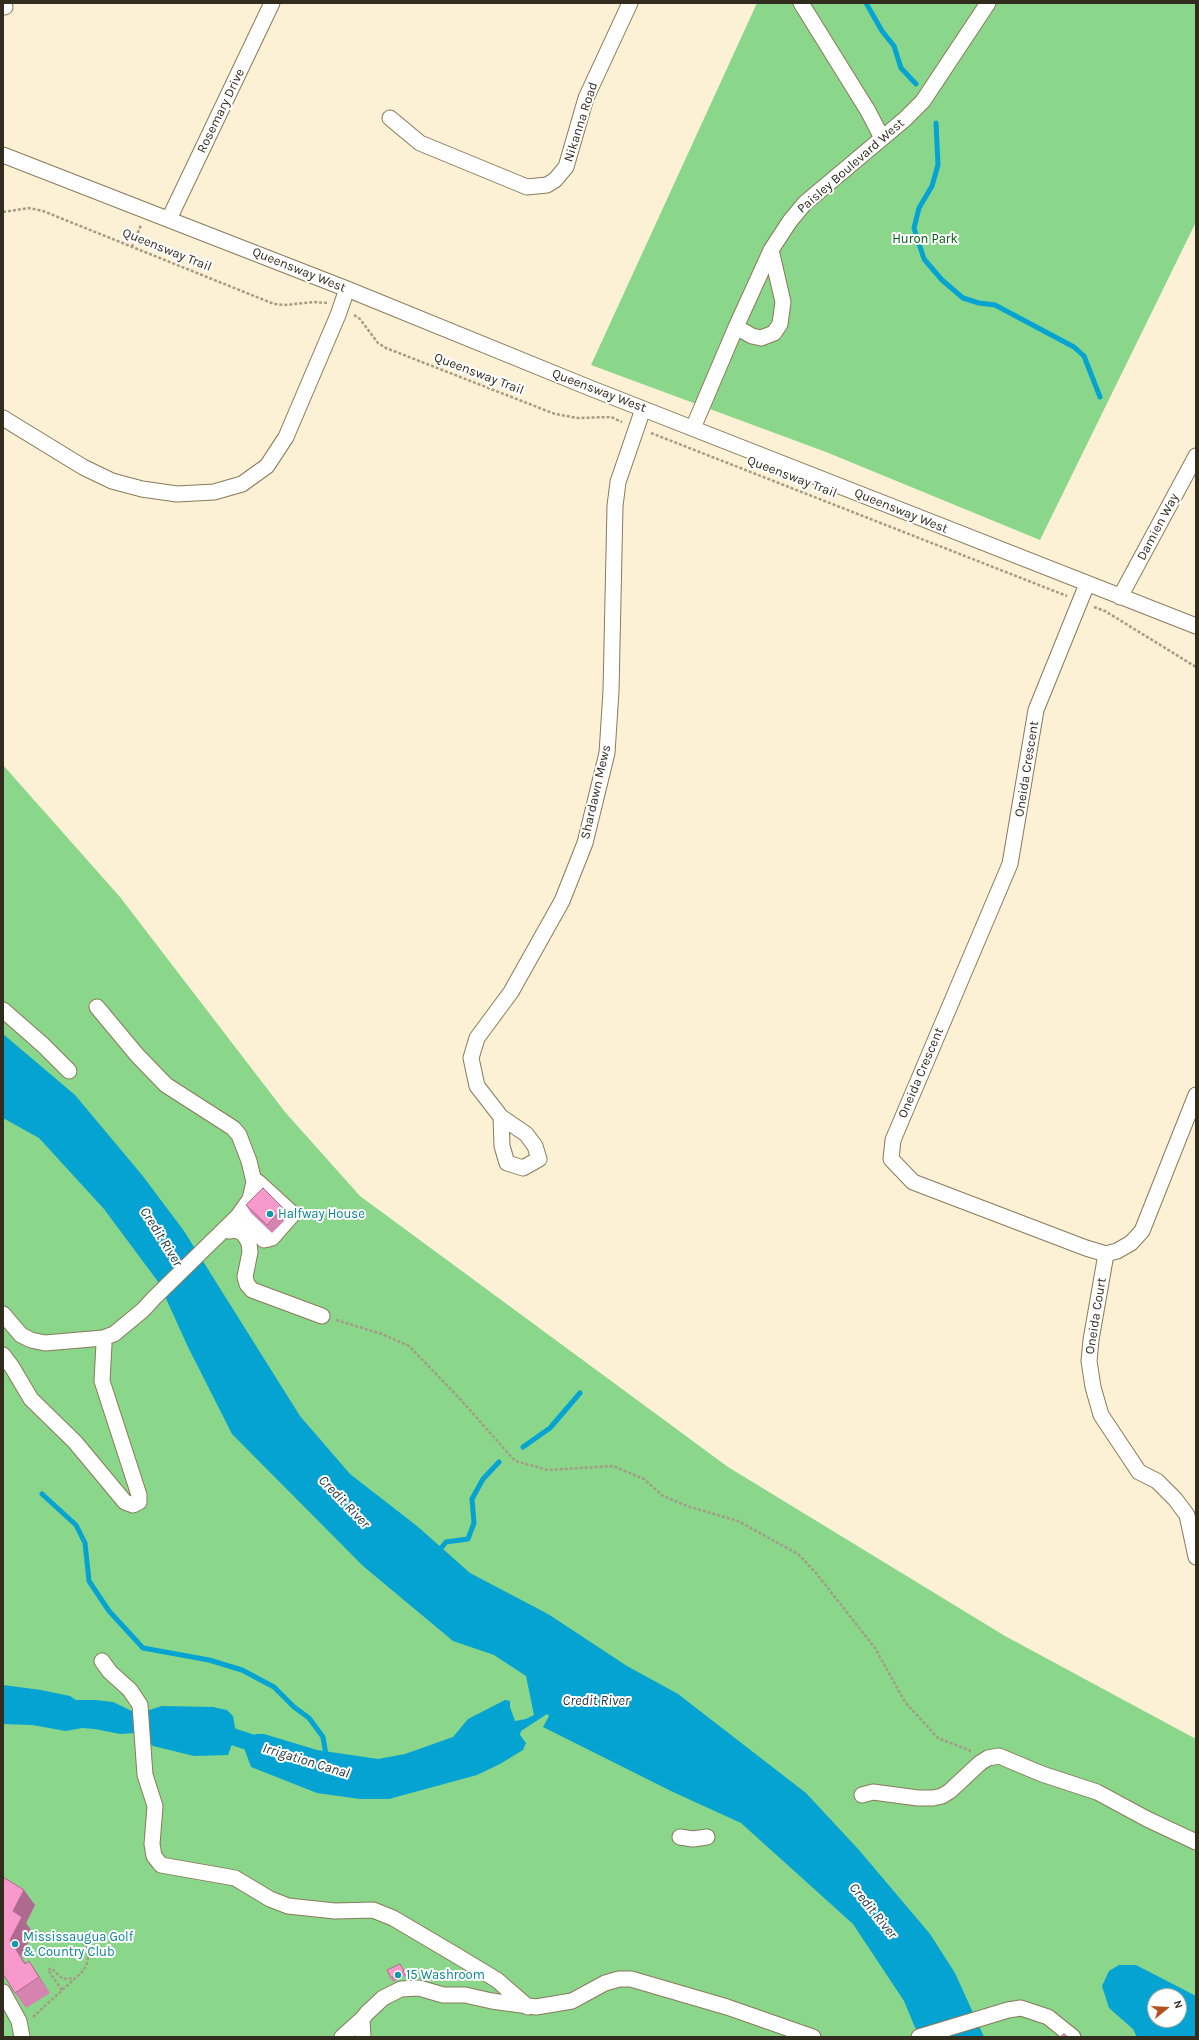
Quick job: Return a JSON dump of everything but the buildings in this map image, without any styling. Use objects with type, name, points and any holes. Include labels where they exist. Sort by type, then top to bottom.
[{"type":"street","name":"Rosemary Drive","points":[[169,219],[272,3]]},
{"type":"street","name":"Nikanna Road","points":[[390,118],[420,143],[527,187],[547,185],[555,180],[566,167],[586,98],[630,3]]},
{"type":"street","points":[[801,3],[868,111],[882,138]]},
{"type":"street","name":"Paisley Boulevard West","points":[[693,428],[771,250],[790,222],[805,203],[923,101],[988,3]]},
{"type":"street","name":"Queensway West","points":[[3,155],[347,289],[643,409],[1120,598],[1196,626]]},
{"type":"street","points":[[736,327],[752,336],[761,338],[774,333],[780,324],[783,302],[771,250]]},
{"type":"street","points":[[3,418],[83,467],[112,481],[142,489],[176,494],[214,492],[242,484],[267,466],[286,437],[347,289]]},
{"type":"street","name":"Shardawn Mews","points":[[501,1117],[477,1086],[471,1058],[477,1038],[511,992],[562,901],[585,843],[607,753],[611,691],[615,506],[618,482],[643,409]]},
{"type":"street","name":"Damien Way","points":[[1120,598],[1196,456]]},
{"type":"street","name":"Oneida Crescent","points":[[1087,584],[1036,710],[1010,864],[893,1140],[891,1159],[913,1182],[1086,1248],[1106,1254]]},
{"type":"street","points":[[97,1007],[137,1055],[166,1085],[233,1128],[244,1143],[254,1182],[250,1199],[229,1231],[236,1230],[244,1234],[249,1243],[250,1252],[245,1277],[247,1284],[252,1290],[322,1316]]},
{"type":"street","points":[[3,1010],[43,1044],[69,1071]]},
{"type":"street","points":[[1106,1254],[1117,1251],[1131,1242],[1142,1232],[1196,1095]]},
{"type":"street","points":[[254,1182],[258,1182],[293,1214],[272,1238],[245,1214],[243,1218],[264,1240],[269,1239]]},
{"type":"street","points":[[3,1314],[21,1335],[31,1340],[57,1343],[103,1338],[114,1334],[143,1310],[238,1216]]},
{"type":"street","name":"Oneida Court","points":[[1106,1254],[1091,1340],[1089,1360],[1092,1387],[1101,1415],[1138,1472],[1157,1481],[1175,1498],[1187,1515],[1196,1558]]},
{"type":"street","points":[[3,1355],[31,1399],[75,1442],[125,1502],[133,1505],[139,1502],[139,1495],[102,1381],[104,1344]]},
{"type":"street","points":[[102,1661],[110,1672],[130,1690],[137,1699],[141,1711],[145,1775],[156,1806],[152,1844],[154,1856],[161,1865],[235,1878],[270,1899],[288,1906],[335,1911],[374,1910],[393,1918],[460,1957],[496,1980],[528,2007]]},
{"type":"street","points":[[862,1794],[880,1792],[918,1798],[933,1798],[942,1796],[950,1791],[980,1763],[988,1758],[999,1756],[1042,1774],[1097,1792],[1147,1819],[1196,1842]]},
{"type":"street","points":[[680,1837],[693,1839],[707,1837]]},
{"type":"street","points":[[342,2037],[391,1992],[411,1987],[443,1995],[465,1994],[492,2001],[528,2007],[572,2001],[605,1983],[631,1978],[727,2007],[813,2037]]},
{"type":"street","points":[[3,1992],[19,2021],[21,2034]]},
{"type":"street","points":[[920,2037],[1008,2010],[1021,2008],[1048,2017],[1073,2037]]},
{"type":"street","points":[[362,2019],[362,2037]]},
{"type":"path","name":"Queensway Trail","points":[[3,212],[29,208],[43,211],[274,304],[297,305],[324,302]]},
{"type":"path","points":[[132,247],[143,222]]},
{"type":"path","name":"Queensway Trail","points":[[352,313],[360,319],[374,339],[386,348],[555,414],[578,418],[611,417],[621,422]]},
{"type":"path","name":"Queensway Trail","points":[[646,431],[1064,595]]},
{"type":"path","points":[[1089,604],[1105,611],[1196,667]]},
{"type":"path","points":[[322,1316],[382,1334],[409,1346],[461,1400],[515,1461],[548,1470],[613,1466],[644,1479],[663,1496],[687,1506],[738,1521],[781,1543],[798,1554],[816,1573],[875,1648],[905,1702],[938,1738],[974,1752]]},
{"type":"path","points":[[21,2034],[26,2023],[54,1999],[76,1977],[86,1966],[88,1959],[85,1945],[78,1940],[39,1932]]},
{"type":"path","points":[[62,1990],[48,1970],[51,1968],[63,1979],[76,1977]]},
{"type":"green space","name":"Huron Park","points":[[757,3],[1196,3],[1196,222],[1040,540],[826,452],[591,365]]},
{"type":"green space","name":"Mississaugua Golf & Country Club","points":[[3,765],[120,897],[285,1112],[360,1196],[728,1467],[1005,1636],[1196,1739],[1196,2037],[3,2037]]},
{"type":"water","name":"Credit River","points":[[3,1034],[75,1095],[142,1175],[184,1231],[300,1416],[350,1474],[417,1526],[470,1573],[548,1614],[627,1666],[678,1694],[806,1793],[859,1850],[930,1934],[955,1973],[984,2037],[919,2037],[904,2001],[853,1924],[741,1823],[673,1792],[543,1727],[549,1716],[547,1714],[521,1731],[520,1735],[526,1743],[523,1750],[500,1764],[477,1775],[389,1799],[360,1799],[317,1793],[251,1767],[244,1748],[247,1740],[253,1735],[257,1734],[264,1734],[317,1750],[378,1759],[405,1754],[453,1737],[468,1719],[505,1700],[510,1701],[510,1707],[515,1721],[526,1719],[534,1715],[526,1676],[494,1655],[453,1641],[363,1566],[232,1434],[188,1347],[159,1283],[104,1209],[39,1138],[3,1118]]},
{"type":"water","points":[[3,1685],[41,1690],[70,1696],[76,1700],[113,1702],[136,1713],[135,1733],[120,1734],[82,1728],[66,1731],[32,1725],[3,1724]]},
{"type":"water","points":[[162,1706],[213,1707],[227,1710],[233,1716],[236,1733],[228,1755],[194,1756],[153,1746],[148,1742],[146,1711]]},
{"type":"water","points":[[1119,1965],[1136,1965],[1181,1988],[1147,1988],[1147,2028],[1187,2028],[1187,1991],[1196,1996],[1196,2037],[1137,2037],[1133,2029],[1109,2008],[1102,1986],[1109,1971]]},
{"type":"waterway","points":[[866,3],[882,31],[894,46],[901,68],[916,84]]},
{"type":"waterway","points":[[936,123],[938,165],[932,186],[919,208],[914,228],[924,259],[942,280],[963,298],[979,303],[995,305],[1074,347],[1084,356],[1100,397]]},
{"type":"waterway","points":[[523,1447],[550,1428],[580,1393]]},
{"type":"waterway","points":[[438,1552],[446,1542],[468,1539],[474,1523],[472,1499],[483,1479],[499,1462]]},
{"type":"waterway","points":[[42,1494],[76,1525],[85,1543],[89,1581],[109,1611],[143,1648],[209,1660],[242,1670],[274,1687],[294,1707],[309,1718],[323,1737],[326,1755],[328,1757]]},
{"type":"waterway","name":"Irrigation Canal","points":[[213,1730],[267,1748]]},
{"type":"place","name":"Halfway House","points":[[270,1214]]},
{"type":"place","name":"Mississaugua Golf & Country Club","points":[[15,1944]]},
{"type":"place","name":"15 Washroom","points":[[398,1975]]}]
